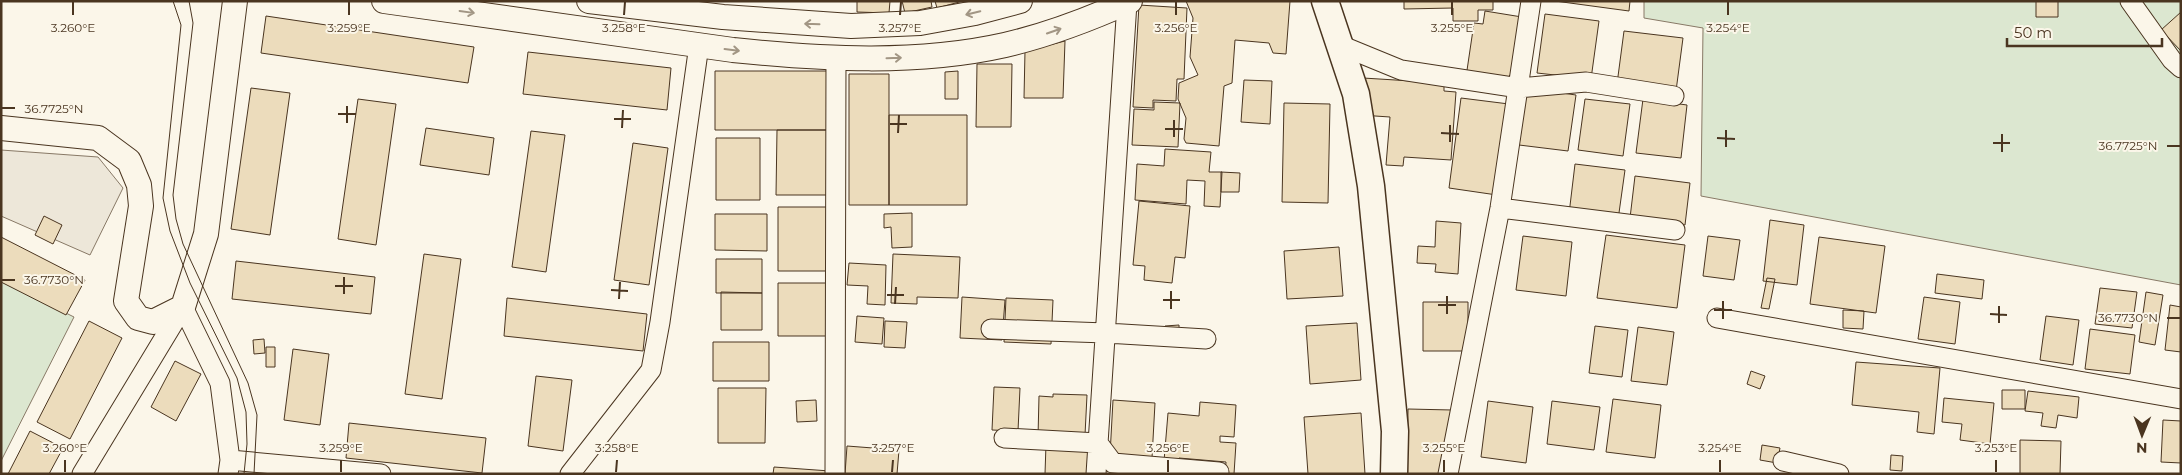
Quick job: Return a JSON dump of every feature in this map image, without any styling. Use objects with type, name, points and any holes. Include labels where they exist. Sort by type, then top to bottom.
[{"type":"main road","points":[[1325,1],[1356,94],[1371,186],[1395,431],[1394,474]]},
{"type":"street","points":[[82,474],[183,307],[206,234],[235,1]]},
{"type":"street","points":[[384,1],[770,54],[836,57],[911,57],[977,50],[1054,31],[1128,2],[1096,474]]},
{"type":"street","points":[[589,1],[633,4],[663,10],[805,24],[890,25],[939,20],[1020,1]]},
{"type":"street","points":[[1448,474],[1500,208],[1531,1]]},
{"type":"street","points":[[2130,1],[2172,60],[2181,68]]},
{"type":"street","points":[[657,38],[663,10]]},
{"type":"street","points":[[570,474],[651,370],[660,322],[699,45]]},
{"type":"street","points":[[1340,45],[1401,70],[1519,88],[1586,82],[1674,96]]},
{"type":"street","points":[[835,474],[836,57]]},
{"type":"street","points":[[1,128],[98,138],[129,161],[139,185],[141,206],[126,301],[138,318],[153,322],[183,307]]},
{"type":"street","points":[[1500,208],[1675,230]]},
{"type":"street","points":[[183,307],[220,383],[229,467],[381,474]]},
{"type":"street","points":[[1717,318],[2181,399]]},
{"type":"street","points":[[991,329],[1206,339]]},
{"type":"street","points":[[1004,438],[1098,443],[1114,463],[1219,472]]},
{"type":"street","points":[[1783,461],[1839,474]]},
{"type":"green space","points":[[1644,1],[2181,1],[2181,285],[1701,196],[1703,28],[1644,18]]},
{"type":"green space","points":[[1,281],[74,317],[1,461]]},
{"type":"shaded area","points":[[1,150],[98,157],[123,188],[90,255],[1,216]]},
{"type":"building","points":[[857,1],[890,1],[889,13],[857,12]]},
{"type":"building","points":[[902,1],[931,1],[932,7],[905,13]]},
{"type":"building","points":[[935,1],[963,1],[937,8]]},
{"type":"building","points":[[1186,1],[1290,1],[1286,54],[1273,53],[1269,43],[1235,40],[1232,83],[1224,86],[1219,146],[1186,143],[1184,139],[1186,118],[1178,99],[1179,83],[1198,75],[1190,57],[1193,18]]},
{"type":"building","points":[[1404,1],[1493,1],[1493,10],[1478,10],[1478,21],[1453,21],[1453,8],[1404,9]]},
{"type":"building","points":[[1555,1],[1630,1],[1629,11]]},
{"type":"building","points":[[2036,1],[2058,1],[2058,17],[2036,17]]},
{"type":"building","points":[[1139,5],[1187,8],[1184,79],[1177,79],[1176,101],[1153,100],[1153,108],[1133,107]]},
{"type":"building","points":[[1485,11],[1522,17],[1512,84],[1466,77],[1474,23],[1483,24]]},
{"type":"building","points":[[2181,12],[2181,51],[2161,30]]},
{"type":"building","points":[[1545,14],[1599,21],[1591,79],[1537,73]]},
{"type":"building","points":[[266,16],[474,47],[468,83],[261,53]]},
{"type":"building","points":[[1624,31],[1683,38],[1676,91],[1617,84]]},
{"type":"building","points":[[1065,41],[1063,98],[1024,98],[1025,51]]},
{"type":"building","points":[[528,52],[671,68],[667,110],[523,94]]},
{"type":"building","points":[[977,64],[1012,64],[1011,127],[976,127]]},
{"type":"building","points":[[715,71],[828,71],[828,130],[715,130]]},
{"type":"building","points":[[958,71],[958,99],[945,99],[945,72]]},
{"type":"building","points":[[849,74],[889,74],[889,205],[849,205]]},
{"type":"building","points":[[1363,78],[1444,83],[1444,91],[1456,92],[1451,160],[1404,157],[1403,166],[1386,165],[1390,117],[1360,115]]},
{"type":"building","points":[[1244,80],[1272,81],[1270,124],[1241,122]]},
{"type":"building","points":[[251,88],[290,93],[270,235],[231,229]]},
{"type":"building","points":[[1527,88],[1576,95],[1568,151],[1519,145]]},
{"type":"building","points":[[1461,98],[1509,104],[1497,195],[1449,188]]},
{"type":"building","points":[[358,99],[396,104],[376,245],[338,239]]},
{"type":"building","points":[[1585,99],[1630,104],[1623,156],[1578,150]]},
{"type":"building","points":[[1643,99],[1687,105],[1681,158],[1636,153]]},
{"type":"building","points":[[1154,102],[1180,103],[1178,147],[1132,145],[1134,109],[1154,110]]},
{"type":"building","points":[[1284,103],[1330,104],[1328,203],[1282,202]]},
{"type":"building","points":[[889,115],[967,115],[967,205],[889,205]]},
{"type":"building","points":[[426,128],[494,138],[489,175],[420,165]]},
{"type":"building","points":[[777,130],[828,130],[828,195],[776,195]]},
{"type":"building","points":[[531,131],[565,135],[546,272],[512,267]]},
{"type":"building","points":[[716,138],[760,138],[760,200],[716,200]]},
{"type":"building","points":[[633,143],[668,148],[649,285],[614,280]]},
{"type":"building","points":[[1165,149],[1211,152],[1209,172],[1222,172],[1220,207],[1204,206],[1205,181],[1187,180],[1186,204],[1135,200],[1137,164],[1164,166]]},
{"type":"building","points":[[1575,164],[1625,170],[1618,220],[1569,214]]},
{"type":"building","points":[[1221,172],[1240,173],[1239,192],[1221,192]]},
{"type":"building","points":[[1635,176],[1690,183],[1685,225],[1630,218]]},
{"type":"building","points":[[1139,201],[1190,206],[1185,258],[1175,257],[1172,283],[1144,280],[1145,266],[1133,265]]},
{"type":"building","points":[[778,207],[831,207],[830,271],[778,271]]},
{"type":"building","points":[[912,213],[912,247],[892,248],[891,227],[884,228],[884,214]]},
{"type":"building","points":[[715,214],[767,214],[767,251],[715,250]]},
{"type":"building","points":[[44,216],[62,225],[53,244],[35,235]]},
{"type":"building","points":[[1770,220],[1804,225],[1797,285],[1763,281]]},
{"type":"building","points":[[1436,221],[1461,223],[1458,274],[1435,272],[1436,264],[1417,263],[1418,246],[1435,247]]},
{"type":"building","points":[[1606,235],[1685,245],[1677,308],[1597,298]]},
{"type":"building","points":[[1523,236],[1572,242],[1566,296],[1516,290]]},
{"type":"building","points":[[1708,236],[1740,240],[1734,280],[1703,276]]},
{"type":"building","points":[[1,237],[85,280],[66,315],[1,282]]},
{"type":"building","points":[[1819,237],[1885,246],[1876,313],[1810,304]]},
{"type":"building","points":[[1339,247],[1343,296],[1287,299],[1284,251]]},
{"type":"building","points":[[424,254],[461,259],[442,399],[405,394]]},
{"type":"building","points":[[893,254],[960,257],[958,298],[917,297],[917,304],[891,303]]},
{"type":"building","points":[[716,259],[762,259],[762,293],[716,293]]},
{"type":"building","points":[[236,261],[375,277],[371,314],[232,299]]},
{"type":"building","points":[[849,263],[886,265],[885,305],[867,304],[868,286],[847,285]]},
{"type":"building","points":[[1937,274],[1984,280],[1982,299],[1935,293]]},
{"type":"building","points":[[1767,278],[1775,279],[1769,309],[1761,308]]},
{"type":"building","points":[[778,283],[827,283],[827,336],[778,336]]},
{"type":"building","points":[[2100,288],[2137,292],[2132,328],[2095,324]]},
{"type":"building","points":[[721,292],[762,293],[762,330],[721,330]]},
{"type":"building","points":[[2146,292],[2163,295],[2155,345],[2139,342]]},
{"type":"building","points":[[962,297],[1005,300],[1002,340],[960,338]]},
{"type":"building","points":[[1924,297],[1960,302],[1955,344],[1918,339]]},
{"type":"building","points":[[507,298],[647,314],[643,351],[504,336]]},
{"type":"building","points":[[1006,298],[1053,300],[1051,344],[1004,342]]},
{"type":"building","points":[[1423,302],[1468,302],[1468,351],[1423,351]]},
{"type":"building","points":[[2170,305],[2181,307],[2181,352],[2165,350]]},
{"type":"building","points":[[1843,310],[1864,311],[1863,329],[1843,328]]},
{"type":"building","points":[[857,316],[884,318],[882,344],[855,342]]},
{"type":"building","points":[[2046,316],[2079,320],[2073,365],[2040,360]]},
{"type":"building","points":[[89,321],[122,338],[70,439],[37,422]]},
{"type":"building","points":[[885,321],[907,322],[905,348],[884,347]]},
{"type":"building","points":[[1357,323],[1361,380],[1310,384],[1306,326]]},
{"type":"building","points":[[1179,325],[1179,333],[1165,334],[1165,326]]},
{"type":"building","points":[[1595,326],[1628,330],[1622,377],[1589,373]]},
{"type":"building","points":[[1638,327],[1674,332],[1667,385],[1631,381]]},
{"type":"building","points":[[2090,329],[2135,335],[2130,374],[2085,369]]},
{"type":"building","points":[[264,339],[265,353],[254,354],[253,340]]},
{"type":"building","points":[[713,342],[769,342],[769,381],[713,381]]},
{"type":"building","points":[[266,347],[275,347],[275,367],[266,367]]},
{"type":"building","points":[[293,349],[329,354],[320,425],[284,420]]},
{"type":"building","points":[[175,361],[201,374],[176,421],[151,407]]},
{"type":"building","points":[[1856,362],[1940,368],[1934,434],[1917,432],[1919,412],[1852,405]]},
{"type":"building","points":[[1751,371],[1765,376],[1760,389],[1747,384]]},
{"type":"building","points":[[536,376],[572,380],[563,451],[528,446]]},
{"type":"building","points":[[994,387],[1020,388],[1018,431],[992,430]]},
{"type":"building","points":[[718,388],[766,388],[765,443],[718,443]]},
{"type":"building","points":[[2002,390],[2025,390],[2025,409],[2002,409]]},
{"type":"building","points":[[2028,391],[2079,397],[2077,418],[2058,415],[2056,428],[2041,426],[2043,413],[2025,411]]},
{"type":"building","points":[[1053,394],[1087,395],[1085,435],[1038,437],[1039,396],[1053,397]]},
{"type":"building","points":[[1944,398],[1994,403],[1990,444],[1960,440],[1962,424],[1942,422]]},
{"type":"building","points":[[1613,399],[1661,405],[1655,458],[1606,452]]},
{"type":"building","points":[[816,400],[817,421],[797,422],[796,401]]},
{"type":"building","points":[[1113,400],[1155,403],[1152,458],[1110,455]]},
{"type":"building","points":[[1488,401],[1533,407],[1526,463],[1481,457]]},
{"type":"building","points":[[1552,401],[1600,407],[1594,450],[1547,444]]},
{"type":"building","points":[[1200,402],[1236,405],[1234,437],[1220,436],[1220,442],[1236,443],[1234,474],[1225,474],[1226,462],[1179,458],[1179,462],[1164,461],[1168,413],[1199,416]]},
{"type":"building","points":[[1408,409],[1452,410],[1451,474],[1407,474]]},
{"type":"building","points":[[1361,413],[1365,474],[1308,474],[1304,417]]},
{"type":"building","points":[[2163,420],[2181,421],[2181,463],[2161,462]]},
{"type":"building","points":[[349,423],[486,438],[482,473],[346,458]]},
{"type":"building","points":[[30,431],[63,448],[49,474],[8,474]]},
{"type":"building","points":[[2020,440],[2061,441],[2060,474],[2020,474]]},
{"type":"building","points":[[1046,444],[1088,446],[1087,474],[1045,474]]},
{"type":"building","points":[[1762,445],[1780,448],[1777,463],[1760,460]]},
{"type":"building","points":[[847,446],[899,450],[897,474],[845,474]]},
{"type":"building","points":[[1891,455],[1903,456],[1902,471],[1890,470]]},
{"type":"building","points":[[774,467],[830,471],[830,474],[773,474]]},
{"type":"tram line","points":[[173,1],[181,25],[163,198],[170,231],[190,283],[237,378],[246,412],[247,444],[244,474]]},
{"type":"tram line","points":[[189,1],[193,23],[173,195],[176,219],[183,244],[248,383],[257,415],[254,474]]}]
